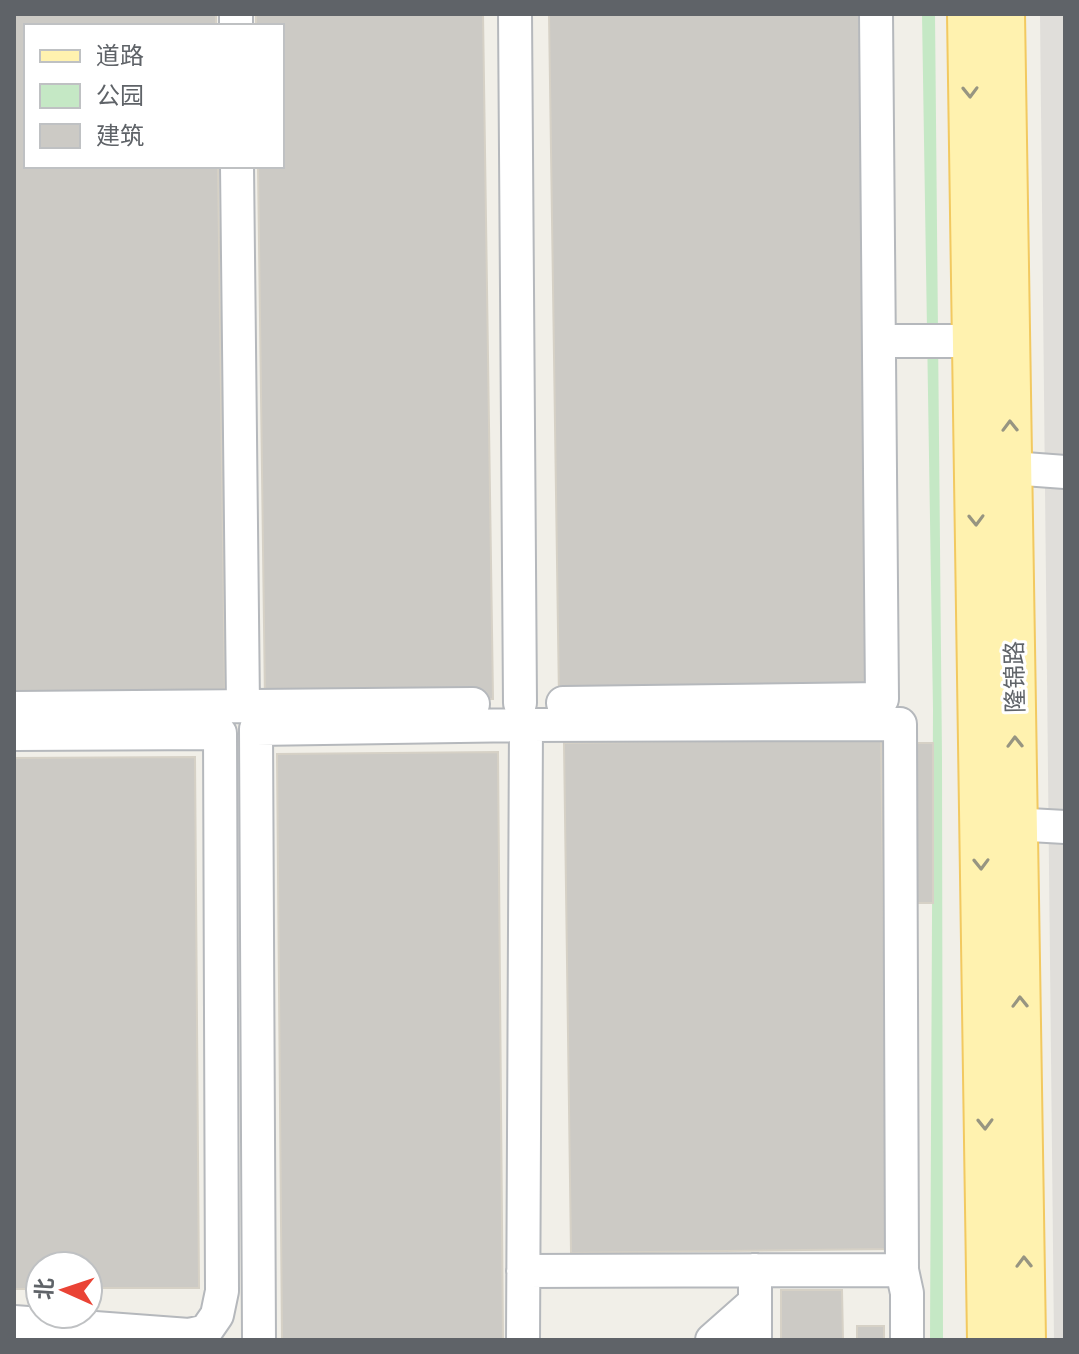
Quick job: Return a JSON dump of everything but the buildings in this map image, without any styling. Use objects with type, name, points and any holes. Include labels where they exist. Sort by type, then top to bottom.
[{"type":"main road","name":"隆锦路","points":[[968,14],[973,341],[1025,1340]]},
{"type":"main road","name":"隆锦路","points":[[988,1340],[998,823],[1011,468],[1004,14]]},
{"type":"lane","points":[[515,14],[523,714],[523,1340]]},
{"type":"lane","points":[[259,1340],[256,729],[882,699],[876,14]]},
{"type":"lane","points":[[237,168],[243,706]]},
{"type":"lane","points":[[879,341],[973,341]]},
{"type":"lane","points":[[1011,468],[1065,472]]},
{"type":"lane","points":[[14,708],[243,706],[900,724],[902,1270],[907,1293],[907,1340]]},
{"type":"lane","points":[[14,734],[220,733],[222,1291],[217,1315],[206,1331],[189,1335],[14,1322]]},
{"type":"lane","points":[[998,823],[1065,827]]},
{"type":"lane","points":[[523,1271],[755,1286],[902,1270]]},
{"type":"lane","points":[[712,1340],[755,1286]]},
{"type":"lane","points":[[755,1286],[755,1340]]},
{"type":"shaded area","points":[[1040,14],[1065,14],[1065,1340],[1054,1340]]},
{"type":"green space","points":[[922,14],[935,14],[942,758],[943,1340],[930,1340],[933,709]]}]
